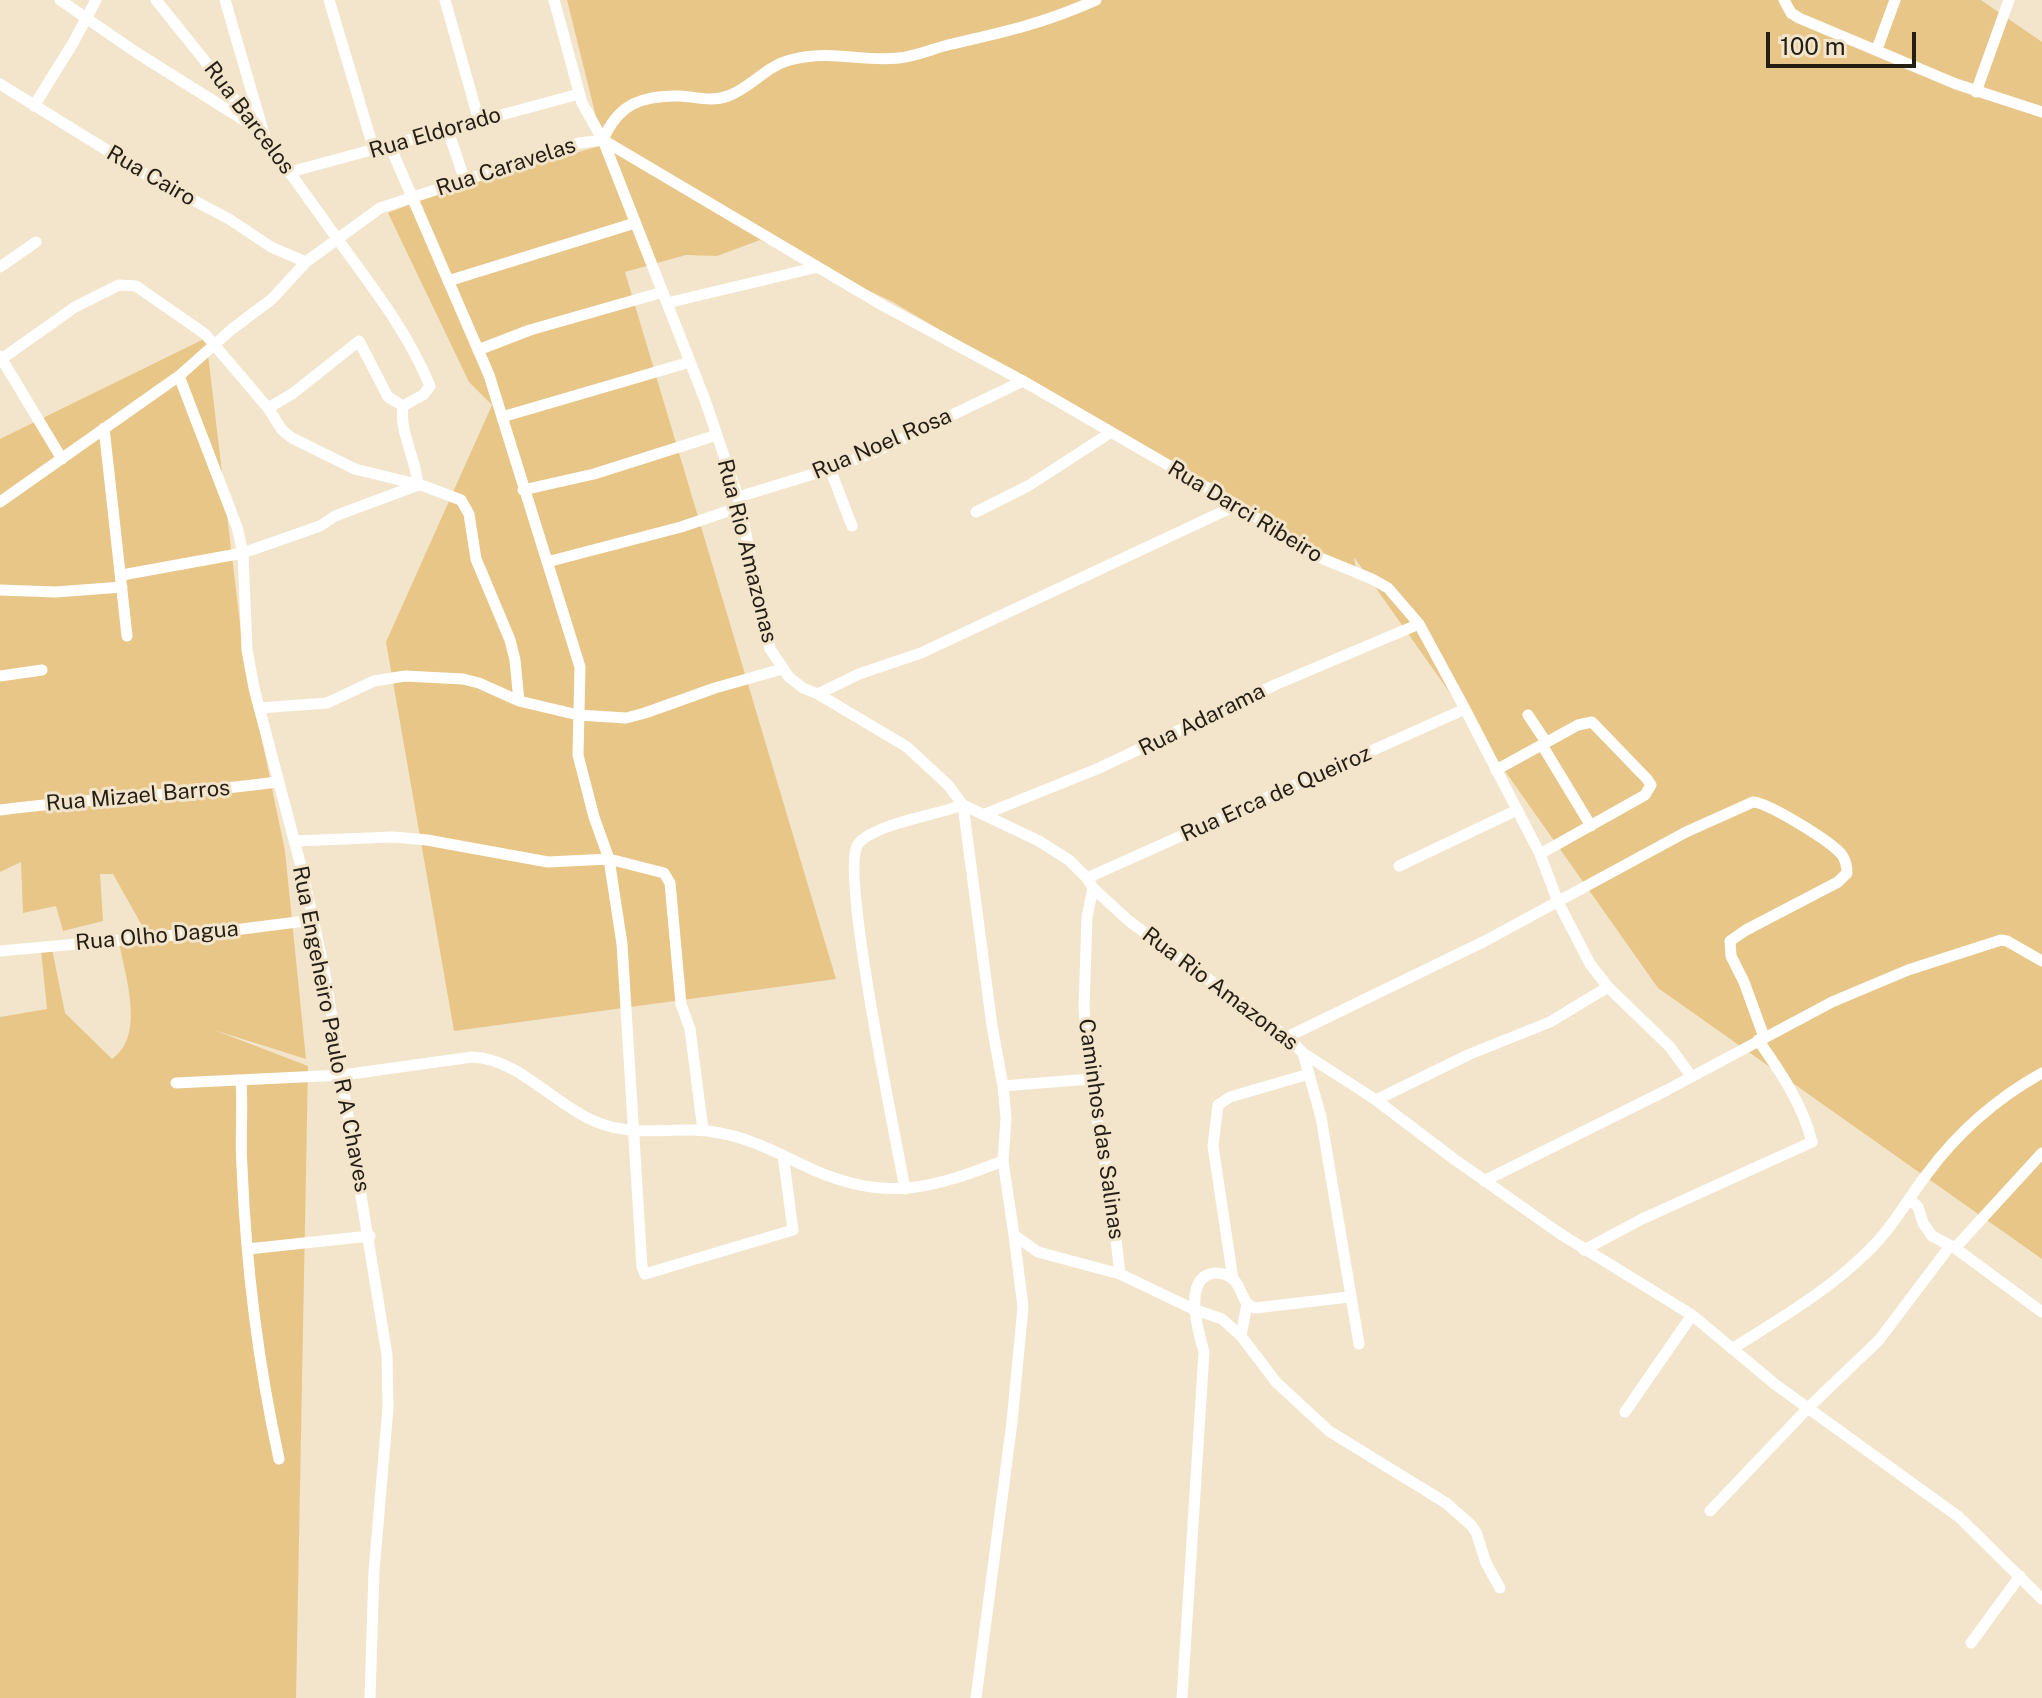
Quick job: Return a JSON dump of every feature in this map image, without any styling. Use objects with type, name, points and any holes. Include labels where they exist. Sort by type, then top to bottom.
[{"type":"street","points":[[60,0],[137,53],[228,108],[261,133]]},
{"type":"street","points":[[34,106],[96,0]]},
{"type":"street","name":"Rua Barcelos","points":[[156,0],[290,172],[400,331],[430,386],[423,395],[403,406]]},
{"type":"street","points":[[225,0],[261,133]]},
{"type":"street","points":[[329,0],[374,150]]},
{"type":"street","points":[[445,0],[479,121]]},
{"type":"street","name":"Rua Rio Amazonas","points":[[554,0],[579,94],[603,140],[717,435],[739,502],[770,649],[782,669],[803,688],[907,747],[948,785],[963,805],[1055,850],[1142,930],[1287,1037],[1303,1053],[1376,1100],[1484,1181],[1584,1250],[1692,1315],[1808,1408],[1959,1517],[2042,1599]]},
{"type":"street","name":"Rua Caravelas","points":[[0,502],[179,376],[272,299],[306,262],[380,208],[579,143],[603,140],[611,120],[637,102],[661,97],[703,99],[730,96],[771,67],[808,56],[847,55],[882,59],[912,56],[1025,28],[1068,14],[1096,0]]},
{"type":"street","points":[[1784,0],[1791,13],[1799,18],[1976,92],[2042,112]]},
{"type":"street","points":[[1877,49],[1895,0]]},
{"type":"street","points":[[1976,92],[2009,0]]},
{"type":"street","name":"Rua Cairo","points":[[0,84],[155,180],[229,219],[271,247],[306,262]]},
{"type":"street","name":"Rua Eldorado","points":[[290,172],[579,94]]},
{"type":"street","points":[[448,130],[465,181]]},
{"type":"street","name":"Rua Darci Ribeiro","points":[[603,140],[818,267],[1237,505],[1316,556],[1388,588],[1419,624],[1465,709],[1540,854],[1558,902],[1590,964],[1608,987],[1670,1047],[1691,1076]]},
{"type":"street","points":[[390,146],[478,350],[580,667],[578,755],[609,859],[622,944],[642,1267],[645,1274],[793,1230],[783,1155]]},
{"type":"street","points":[[448,281],[635,223]]},
{"type":"street","points":[[0,267],[36,242]]},
{"type":"street","points":[[478,350],[530,330],[665,298],[818,267]]},
{"type":"street","points":[[62,459],[1,358],[75,307],[110,288],[129,284],[136,286],[205,334],[268,408],[282,430],[302,444],[366,473],[450,494],[466,506],[476,559],[510,640],[519,701]]},
{"type":"street","points":[[268,408],[292,394],[359,341],[388,397],[403,406],[401,421],[414,457],[418,485]]},
{"type":"street","points":[[502,417],[690,362]]},
{"type":"street","name":"Rua Engeheiro Paulo R A Chaves","points":[[179,376],[225,491],[243,553],[247,650],[276,782],[313,920],[370,1236],[389,1382],[374,1571],[370,1698]]},
{"type":"street","name":"Rua Noel Rosa","points":[[547,562],[681,527],[877,451],[1023,381]]},
{"type":"street","points":[[104,428],[127,636]]},
{"type":"street","points":[[976,512],[1028,486],[1110,433]]},
{"type":"street","points":[[523,490],[594,474],[717,435]]},
{"type":"street","points":[[830,469],[852,526]]},
{"type":"street","points":[[0,590],[56,592],[122,581],[243,553],[418,485]]},
{"type":"street","points":[[818,694],[859,674],[921,653],[1237,505]]},
{"type":"street","name":"Rua Adarama","points":[[985,814],[1097,769],[1277,684],[1419,624]]},
{"type":"street","points":[[259,708],[327,703],[374,681],[405,676],[463,679],[519,701],[578,715],[626,718],[782,669]]},
{"type":"street","points":[[0,676],[42,670]]},
{"type":"street","name":"Rua Erca de Queiroz","points":[[1090,883],[1465,709]]},
{"type":"street","points":[[1528,715],[1591,826]]},
{"type":"street","points":[[1496,770],[1578,725],[1592,722],[1651,785],[1645,795],[1540,854]]},
{"type":"street","name":"Rua Mizael Barros","points":[[0,810],[70,801],[207,792],[276,782]]},
{"type":"street","points":[[1287,1037],[1485,941],[1686,832],[1753,802],[1763,803],[1785,815],[1838,850],[1847,865],[1847,873],[1838,882],[1730,941],[1731,956],[1744,982],[1761,1039],[1803,1116],[1812,1142],[1642,1219],[1584,1250]]},
{"type":"street","points":[[905,1189],[857,912],[853,864],[857,846],[867,836],[890,826],[963,805],[992,1026],[1003,1086],[1006,1118],[1003,1161],[1023,1307],[1012,1422],[976,1698]]},
{"type":"street","points":[[1399,866],[1517,810]]},
{"type":"street","points":[[294,841],[393,837],[455,843],[548,862],[609,859],[664,873],[670,883],[681,1004],[690,1029],[703,1130]]},
{"type":"street","name":"Caminhos das Salinas","points":[[1090,883],[1084,969],[1090,1079],[1111,1197],[1120,1274]]},
{"type":"street","name":"Rua Olho Dagua","points":[[0,951],[229,931],[313,920]]},
{"type":"street","points":[[1484,1181],[1859,990],[1908,970],[1990,942],[2007,941],[2042,961]]},
{"type":"street","points":[[1376,1100],[1470,1054],[1550,1022],[1608,987]]},
{"type":"street","points":[[1303,1053],[1321,1117],[1359,1344]]},
{"type":"street","points":[[176,1083],[343,1075],[472,1057],[488,1058],[510,1067],[575,1111],[598,1122],[635,1132],[703,1130],[748,1141],[853,1184],[905,1189],[926,1187],[1003,1161]]},
{"type":"street","points":[[1732,1349],[1839,1278],[1889,1229],[1929,1171],[1974,1120],[2042,1073]]},
{"type":"street","points":[[1309,1074],[1230,1097],[1218,1105],[1213,1146],[1233,1279],[1247,1304],[1255,1308],[1349,1297]]},
{"type":"street","points":[[1003,1086],[1090,1079]]},
{"type":"street","points":[[241,1081],[242,1163],[248,1249],[263,1381],[279,1459]]},
{"type":"street","points":[[1710,1511],[1808,1408],[1879,1340],[1953,1247],[2042,1153]]},
{"type":"street","points":[[1910,1199],[1918,1207],[1923,1223],[1932,1236],[1953,1247],[2042,1312]]},
{"type":"street","points":[[1014,1235],[1050,1257],[1120,1274],[1193,1309],[1222,1319],[1241,1336],[1276,1382],[1329,1431],[1446,1503],[1471,1525],[1500,1588]]},
{"type":"street","points":[[248,1249],[370,1236]]},
{"type":"street","points":[[1182,1698],[1193,1481],[1204,1352],[1193,1309],[1203,1278],[1216,1273],[1233,1279]]},
{"type":"street","points":[[1241,1336],[1247,1304]]},
{"type":"street","points":[[1625,1412],[1692,1315]]},
{"type":"street","points":[[1971,1643],[2020,1576]]},
{"type":"shaded area","points":[[567,0],[1981,0],[2042,42],[2042,1259],[1658,988],[1354,557],[1357,575],[891,301],[760,240],[717,256],[686,255],[625,272],[836,979],[454,1031],[386,642],[492,405],[469,382],[388,213],[444,191],[603,145]]},
{"type":"shaded area","points":[[206,338],[243,649],[285,851],[306,1059],[214,1030],[308,1066],[296,1698],[0,1698],[0,1017],[47,1009],[41,950],[52,949],[65,1013],[112,1059],[122,1049],[131,1021],[119,942],[149,938],[113,874],[100,874],[103,921],[63,931],[56,906],[23,913],[21,862],[0,872],[0,439]]}]
